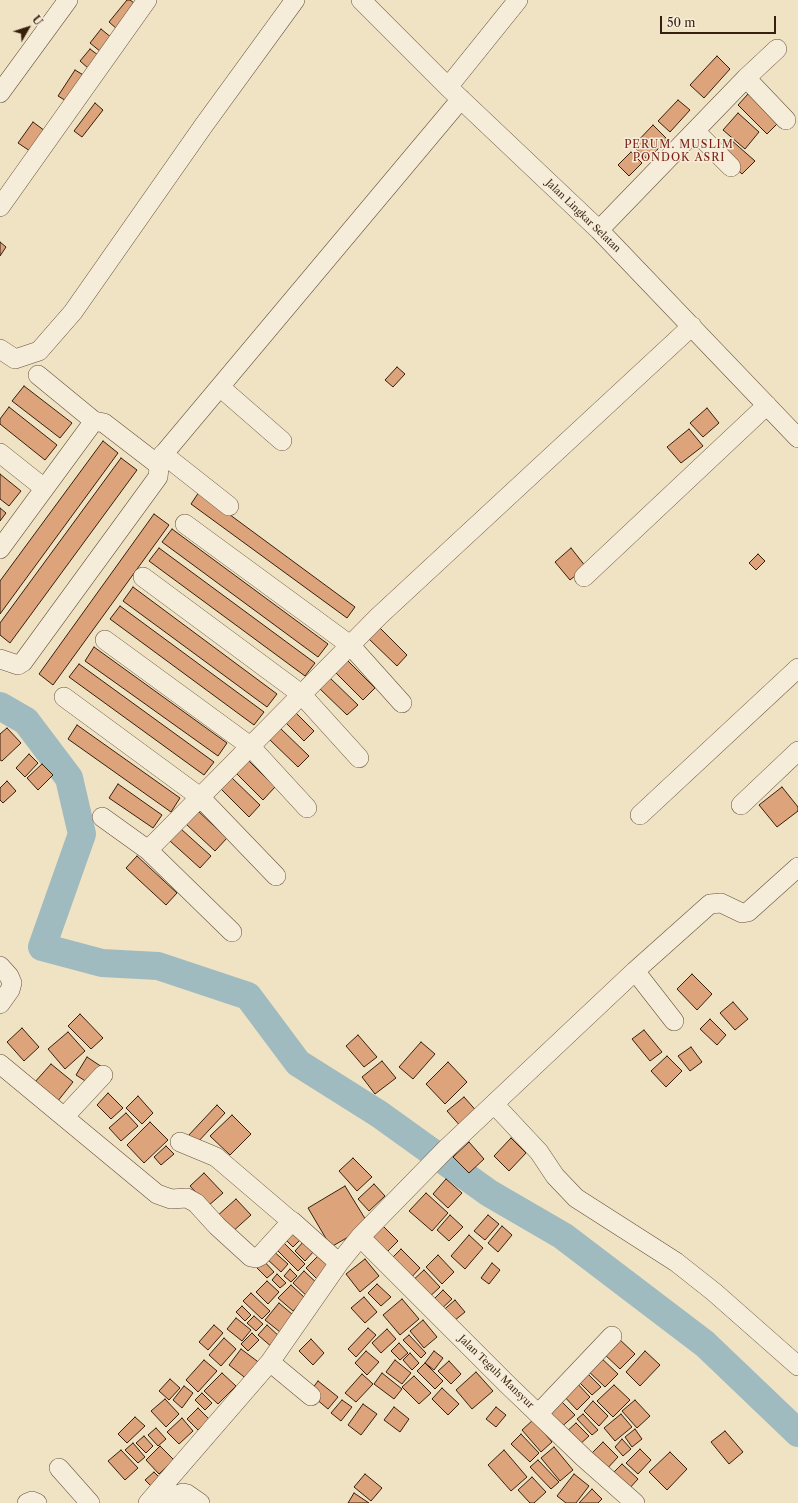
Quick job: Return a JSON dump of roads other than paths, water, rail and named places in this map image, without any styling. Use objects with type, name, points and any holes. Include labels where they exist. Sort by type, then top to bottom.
[{"type":"street","points":[[0,93],[68,0]]},
{"type":"street","points":[[0,207],[147,0]]},
{"type":"street","points":[[2,355],[15,359],[39,351],[73,312],[204,125],[295,0]]},
{"type":"street","name":"Jalan Lingkar Selatan","points":[[361,0],[455,93],[599,230],[798,438]]},
{"type":"street","points":[[0,658],[18,665],[23,662],[158,477],[160,458],[220,387],[455,93],[518,0]]},
{"type":"street","points":[[599,230],[746,78],[777,49]]},
{"type":"street","points":[[746,78],[786,120]]},
{"type":"street","points":[[695,131],[731,167]]},
{"type":"street","points":[[148,850],[379,616],[692,326]]},
{"type":"street","points":[[38,375],[94,421],[104,423],[160,458],[229,506]]},
{"type":"street","points":[[220,387],[282,441]]},
{"type":"street","points":[[584,577],[767,405]]},
{"type":"street","points":[[0,549],[94,421]]},
{"type":"street","points":[[0,453],[44,488]]},
{"type":"street","points":[[185,524],[350,645],[402,703]]},
{"type":"street","points":[[143,577],[301,694],[359,758]]},
{"type":"street","points":[[105,640],[250,746],[307,808]]},
{"type":"street","points":[[640,815],[798,668]]},
{"type":"street","points":[[64,697],[200,797],[276,876]]},
{"type":"street","points":[[741,806],[798,751]]},
{"type":"street","points":[[102,816],[148,850],[232,932]]},
{"type":"street","points":[[148,1503],[270,1362],[339,1263],[360,1237],[446,1149],[495,1105],[635,971],[710,904],[721,903],[742,913],[748,912],[758,905],[798,867]]},
{"type":"street","points":[[0,966],[10,976],[12,983],[10,990],[0,1004]]},
{"type":"street","points":[[635,971],[674,1021]]},
{"type":"street","points":[[0,1064],[65,1116],[157,1194],[171,1198],[186,1198],[196,1203],[217,1226],[253,1258],[260,1256],[291,1221]]},
{"type":"street","points":[[65,1116],[103,1075]]},
{"type":"street","points":[[495,1105],[539,1152],[556,1176],[576,1198],[676,1262],[714,1292],[798,1366]]},
{"type":"street","points":[[180,1142],[216,1157],[339,1263]]},
{"type":"street","name":"Jalan Teguh Mansyur","points":[[360,1237],[538,1414],[584,1458],[635,1503]]},
{"type":"street","points":[[538,1414],[612,1336]]},
{"type":"street","points":[[270,1362],[311,1396]]},
{"type":"street","points":[[59,1468],[90,1503]]},
{"type":"street","points":[[170,1503],[177,1495],[184,1493],[200,1503]]},
{"type":"street","points":[[27,1503],[32,1501],[37,1503]]},
{"type":"waterway","points":[[0,706],[26,721],[69,778],[82,834],[42,947],[102,963],[158,966],[248,996],[298,1063],[379,1114],[489,1193],[563,1236],[705,1344],[798,1433]]},
{"type":"district","name":"PERUM. MUSLIM PONDOK ASRI","points":[[679,151]]}]
